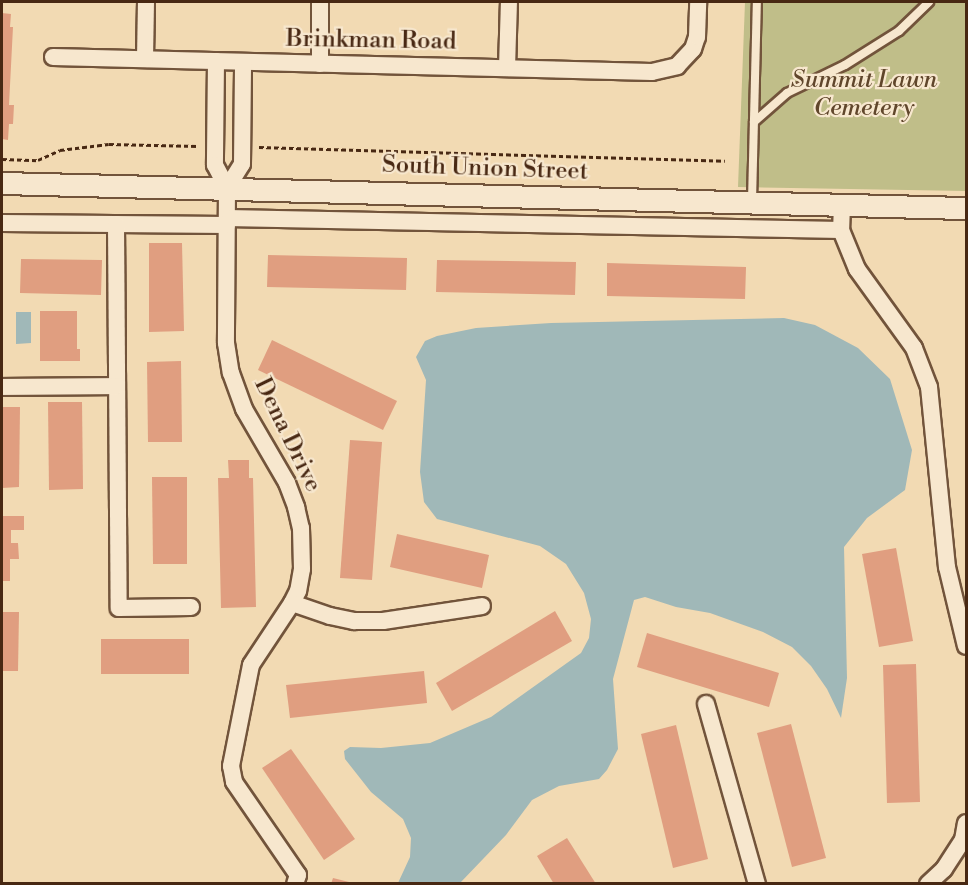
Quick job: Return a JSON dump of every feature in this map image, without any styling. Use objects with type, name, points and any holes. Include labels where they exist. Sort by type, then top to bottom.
[{"type":"street","points":[[145,59],[146,2]]},
{"type":"street","points":[[320,2],[320,64]]},
{"type":"street","points":[[507,68],[509,2]]},
{"type":"street","name":"Brinkman Road","points":[[53,57],[651,72],[665,70],[686,59],[697,37],[698,2]]},
{"type":"street","points":[[216,61],[215,165],[227,188]]},
{"type":"street","points":[[227,188],[242,164],[243,62]]},
{"type":"street","name":"South Union Street","points":[[2,183],[966,208]]},
{"type":"street","name":"Dena Drive","points":[[227,188],[226,343],[231,373],[244,409],[287,483],[296,507],[301,528],[302,569],[298,591],[292,603],[251,665],[231,766],[234,782],[298,875],[295,884]]},
{"type":"street","points":[[842,204],[841,230],[857,269],[914,348],[929,387],[947,567],[966,646]]},
{"type":"street","points":[[2,223],[116,224],[227,221],[841,230]]},
{"type":"street","points":[[116,224],[119,608],[191,607]]},
{"type":"street","points":[[2,387],[117,386]]},
{"type":"street","points":[[292,603],[330,616],[354,621],[383,621],[482,606]]},
{"type":"street","points":[[706,704],[757,884]]},
{"type":"street","points":[[928,884],[944,869],[963,840],[966,823]]},
{"type":"lane","points":[[752,201],[757,2]]},
{"type":"lane","points":[[754,122],[787,93],[845,65],[899,31],[929,2]]},
{"type":"path","points":[[2,159],[38,160],[60,150],[109,144],[215,146]]},
{"type":"path","points":[[242,147],[725,161]]},
{"type":"green space","name":"Summit Lawn Cemetery","points":[[745,2],[966,2],[966,191],[738,187]]},
{"type":"water","points":[[16,312],[31,312],[31,343],[16,344]]},
{"type":"water","points":[[784,318],[815,325],[858,348],[890,379],[912,450],[905,490],[867,518],[844,547],[847,678],[841,718],[827,689],[811,666],[792,647],[763,632],[710,613],[676,607],[645,597],[634,600],[613,679],[618,749],[607,770],[599,779],[559,786],[532,800],[506,835],[460,883],[398,883],[410,857],[411,838],[403,819],[371,792],[345,759],[344,751],[350,747],[381,748],[430,743],[491,717],[581,653],[589,638],[591,619],[584,593],[566,564],[540,546],[437,519],[424,502],[420,472],[426,380],[416,357],[425,341],[437,336],[476,328],[551,323]]},
{"type":"building","points":[[2,13],[11,14],[10,27],[13,27],[9,105],[14,105],[13,124],[9,124],[8,140],[2,139]]},
{"type":"building","points":[[149,243],[182,243],[184,331],[149,332]]},
{"type":"building","points":[[268,255],[407,258],[406,290],[267,287]]},
{"type":"building","points":[[21,259],[102,260],[101,295],[20,293]]},
{"type":"building","points":[[437,260],[576,262],[575,295],[436,292]]},
{"type":"building","points":[[607,263],[746,267],[745,299],[607,296]]},
{"type":"building","points":[[40,311],[77,311],[77,349],[80,349],[80,361],[40,361]]},
{"type":"building","points":[[272,340],[397,401],[383,430],[258,370]]},
{"type":"building","points":[[181,361],[182,442],[148,442],[147,362]]},
{"type":"building","points":[[48,402],[82,402],[83,489],[49,490]]},
{"type":"building","points":[[2,407],[20,407],[19,487],[2,488]]},
{"type":"building","points":[[350,440],[382,442],[372,580],[340,578]]},
{"type":"building","points":[[228,460],[249,460],[249,478],[253,478],[256,607],[221,608],[218,478],[229,478]]},
{"type":"building","points":[[152,477],[187,477],[187,564],[153,564]]},
{"type":"building","points":[[2,516],[24,516],[24,530],[11,530],[11,543],[18,543],[19,559],[10,559],[10,581],[2,581]]},
{"type":"building","points":[[397,534],[489,555],[482,588],[390,567]]},
{"type":"building","points":[[896,548],[913,641],[879,647],[862,554]]},
{"type":"building","points":[[555,611],[572,641],[452,711],[436,683]]},
{"type":"building","points":[[2,612],[19,612],[18,671],[2,671]]},
{"type":"building","points":[[647,633],[779,673],[769,707],[637,667]]},
{"type":"building","points":[[101,639],[189,639],[189,674],[101,674]]},
{"type":"building","points":[[916,664],[920,802],[887,803],[883,665]]},
{"type":"building","points":[[424,671],[427,703],[290,718],[286,685]]},
{"type":"building","points":[[791,724],[826,858],[792,867],[757,733]]},
{"type":"building","points":[[676,725],[708,859],[673,868],[641,734]]},
{"type":"building","points":[[291,749],[355,839],[324,860],[262,768]]},
{"type":"building","points":[[567,838],[596,884],[554,884],[537,856]]},
{"type":"building","points":[[333,878],[353,883],[353,884],[331,884]]}]
